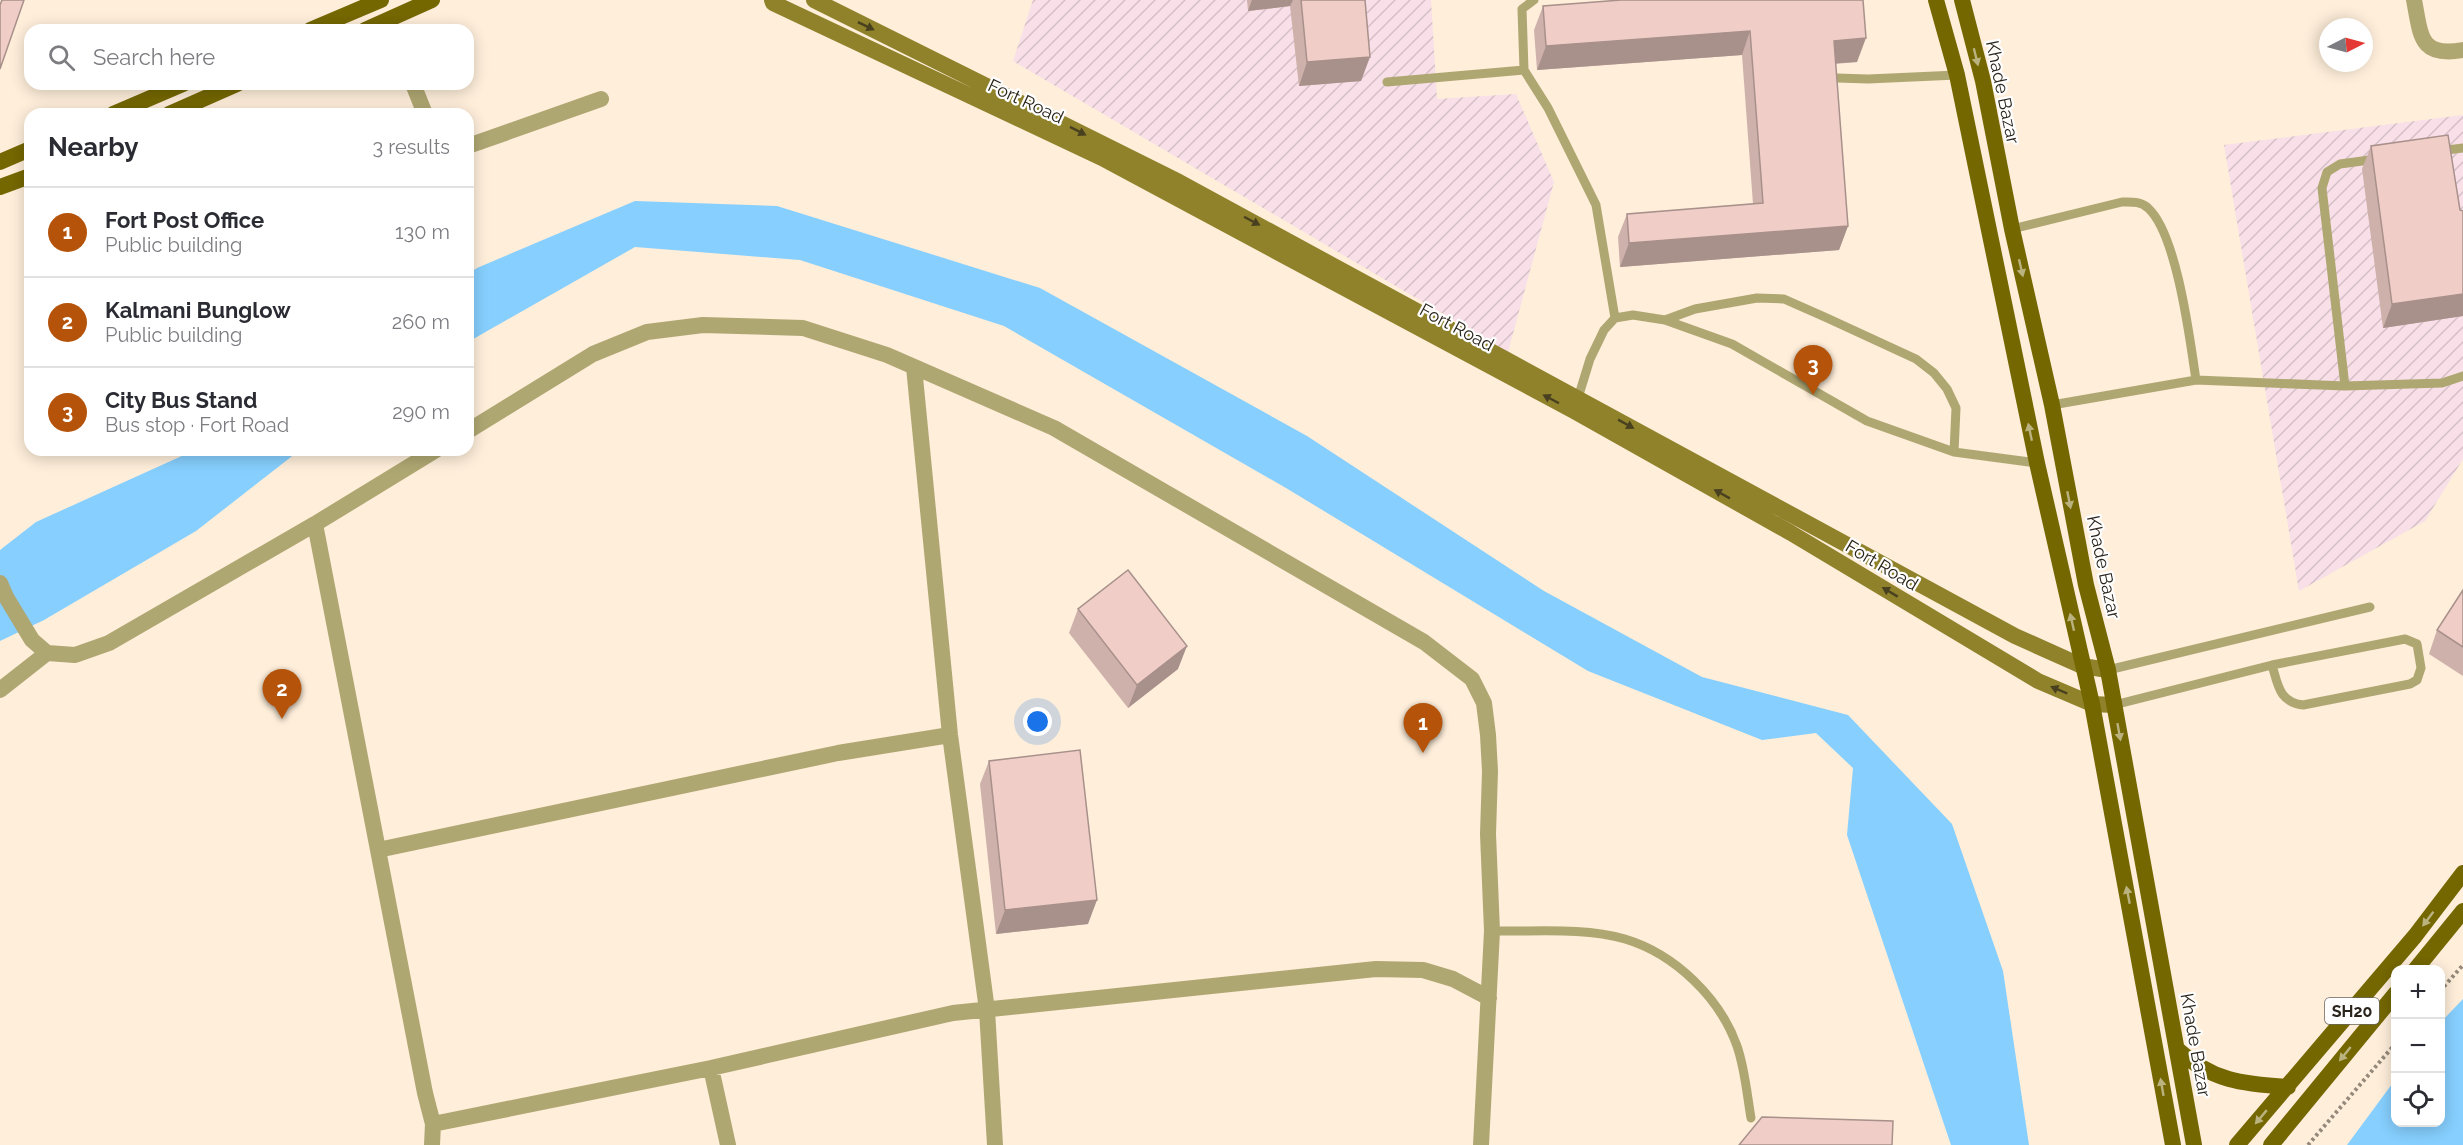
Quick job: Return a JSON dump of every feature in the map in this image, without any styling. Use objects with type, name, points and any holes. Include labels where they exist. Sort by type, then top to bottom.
[{"type":"main road","points":[[324,24],[381,0]]},
{"type":"main road","points":[[393,24],[432,0]]},
{"type":"main road","name":"Fort Road","points":[[772,0],[773,3],[1102,158],[1576,404],[2015,636],[2082,666],[2108,670]]},
{"type":"main road","name":"Fort Road","points":[[814,0],[1179,182],[1576,404],[2038,681],[2092,704],[2114,705]]},
{"type":"main road","points":[[1936,0],[1957,75],[2037,463],[2092,704],[2173,1145]]},
{"type":"main road","name":"Khade Bazar","points":[[1962,0],[1983,81],[2012,230],[2052,405],[2086,585],[2108,670],[2194,1145]]},
{"type":"main road","points":[[127,108],[169,90]]},
{"type":"main road","points":[[183,108],[223,90]]},
{"type":"main road","points":[[0,162],[24,152]]},
{"type":"main road","points":[[0,187],[24,178]]},
{"type":"main road","name":"SH20","points":[[2238,1145],[2415,936],[2463,873]]},
{"type":"main road","points":[[2418,965],[2463,911]]},
{"type":"main road","name":"SH20","points":[[2271,1145],[2391,999]]},
{"type":"main road","points":[[2177,1049],[2192,1063],[2220,1077],[2253,1084],[2288,1087]]},
{"type":"street","points":[[2414,0],[2420,30],[2426,45],[2437,52],[2463,50]]},
{"type":"street","points":[[415,90],[423,108]]},
{"type":"street","points":[[474,144],[601,99]]},
{"type":"street","points":[[474,427],[593,354],[647,332],[703,325],[803,328],[887,355],[1054,428],[1424,642],[1473,679],[1484,703],[1488,735],[1490,771],[1488,834],[1492,931],[1481,1145]]},
{"type":"street","points":[[914,367],[950,735],[987,1011],[996,1145]]},
{"type":"street","points":[[0,583],[32,640],[47,653],[75,655],[109,644],[315,524],[426,456]]},
{"type":"street","points":[[315,524],[425,1093],[433,1124],[432,1145]]},
{"type":"street","points":[[0,690],[47,653]]},
{"type":"street","points":[[378,850],[838,753],[950,735]]},
{"type":"street","points":[[433,1124],[711,1068],[953,1013],[1376,969],[1424,970],[1454,979],[1489,998]]},
{"type":"street","points":[[711,1068],[728,1145]]},
{"type":"lane","points":[[1534,0],[1522,9],[1524,69],[1548,108],[1596,205],[1615,318]]},
{"type":"lane","points":[[1387,82],[1524,69]]},
{"type":"lane","points":[[1837,78],[1957,75]]},
{"type":"lane","points":[[2429,152],[2463,148]]},
{"type":"lane","points":[[2344,386],[2322,188],[2327,172],[2340,164],[2385,158]]},
{"type":"lane","points":[[2012,230],[2122,202],[2135,202],[2148,206],[2158,221],[2168,245],[2183,298],[2196,380]]},
{"type":"lane","points":[[1665,321],[1695,309],[1757,298],[1784,299],[1827,318],[1916,359],[1935,373],[1947,389],[1956,408],[1954,452]]},
{"type":"lane","points":[[1576,404],[1590,359],[1604,330],[1615,318],[1633,315],[1665,321],[1732,344],[1867,421],[1954,452],[2037,463]]},
{"type":"lane","points":[[2052,405],[2196,380],[2344,386],[2442,383],[2463,376]]},
{"type":"lane","points":[[2108,670],[2370,607]]},
{"type":"lane","points":[[2114,705],[2272,665],[2405,639],[2417,644],[2421,668],[2417,680],[2410,684],[2303,705],[2292,704],[2285,699],[2272,665]]},
{"type":"lane","points":[[1492,931],[1588,933],[1626,939],[1669,960],[1699,984],[1722,1015],[1737,1047],[1751,1118]]},
{"type":"path","points":[[2445,985],[2463,965]]},
{"type":"path","points":[[2308,1145],[2391,1049]]},
{"type":"shaded area","points":[[1033,0],[1431,0],[1437,99],[1516,94],[1554,182],[1508,352],[1013,61]]},
{"type":"shaded area","points":[[2463,115],[2463,459],[2425,521],[2299,591],[2224,145]]},
{"type":"water","points":[[635,201],[777,206],[1040,288],[1307,436],[1544,591],[1702,677],[1848,715],[1952,824],[2003,971],[2029,1145],[1951,1145],[1847,835],[1853,768],[1816,733],[1762,740],[1588,671],[1286,488],[1004,326],[800,260],[635,247],[474,339],[474,270]]},
{"type":"water","points":[[182,456],[292,456],[196,531],[44,620],[0,641],[0,550],[36,522]]},
{"type":"water","points":[[2463,999],[2463,1145],[2347,1145],[2391,1085],[2391,1127],[2445,1127],[2445,1018]]},
{"type":"building","points":[[2,0],[24,0],[0,69],[0,5]]},
{"type":"building","points":[[1301,0],[1365,0],[1370,57],[1307,62]]},
{"type":"building","points":[[1621,0],[1863,0],[1866,38],[1834,41],[1848,226],[1629,243],[1627,214],[1763,203],[1750,31],[1546,46],[1543,6]]},
{"type":"building","points":[[2448,135],[2460,210],[2463,211],[2463,294],[2392,304],[2371,146]]},
{"type":"building","points":[[1128,570],[1187,646],[1137,685],[1078,609]]},
{"type":"building","points":[[2463,590],[2463,647],[2437,630]]},
{"type":"building","points":[[1080,750],[1097,900],[1005,910],[989,761]]},
{"type":"building","points":[[1762,1117],[1893,1121],[1892,1145],[1739,1145]]},
{"type":"place","name":"City Bus Stand","points":[[1813,395]]},
{"type":"place","name":"Kalmani Bunglow","points":[[282,719]]},
{"type":"place","name":"Fort Post Office","points":[[1423,753]]}]
